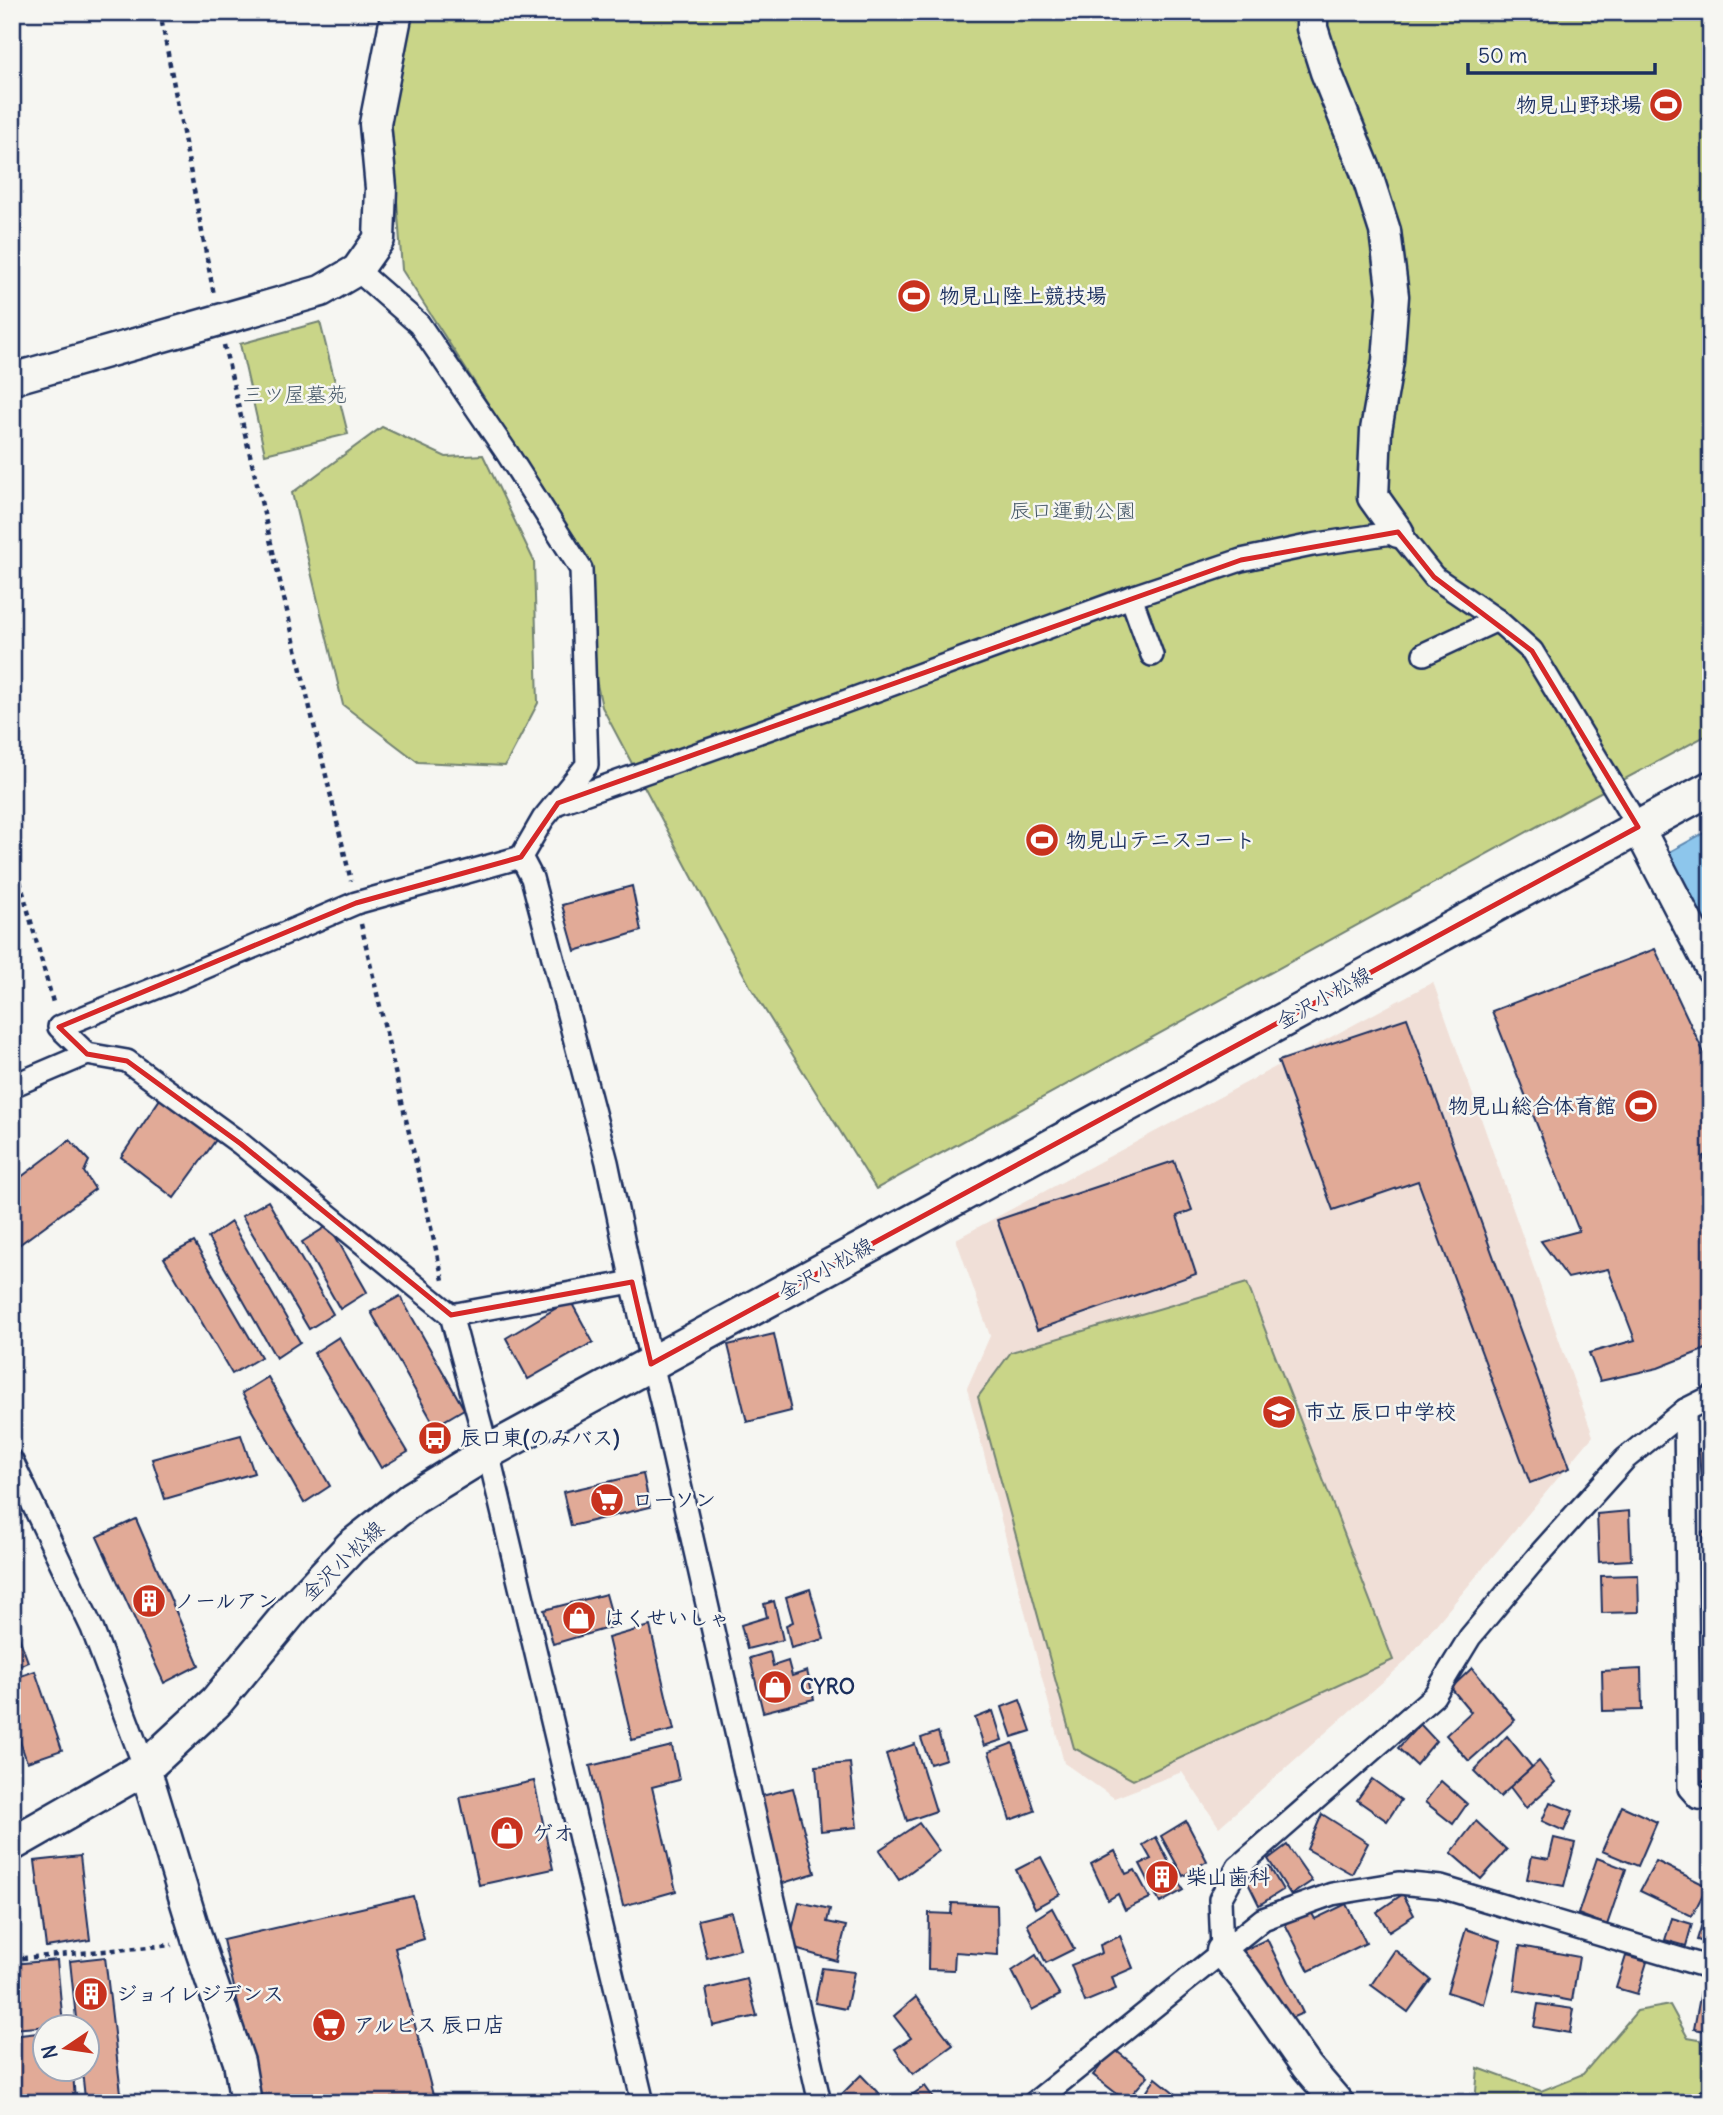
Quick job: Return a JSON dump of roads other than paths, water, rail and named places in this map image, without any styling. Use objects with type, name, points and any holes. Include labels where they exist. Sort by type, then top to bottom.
[{"type":"main road","name":"金沢小松線","points":[[12,1844],[145,1768],[216,1702],[292,1610],[351,1547],[413,1498],[488,1452],[1711,788]]},
{"type":"street","points":[[12,379],[321,291],[356,270],[380,239],[381,188],[375,124],[397,12]]},
{"type":"street","points":[[1312,12],[1312,28],[1326,72],[1365,169],[1385,231],[1393,296],[1388,361],[1376,430],[1373,497],[1434,577],[1497,620],[1532,651],[1638,827],[1711,968]]},
{"type":"street","points":[[86,1054],[59,1027],[356,903],[521,857],[543,819],[587,765],[581,569],[507,453],[419,324],[356,270]]},
{"type":"street","points":[[558,803],[1241,560],[1312,545],[1398,533]]},
{"type":"street","points":[[1131,597],[1153,655]]},
{"type":"street","points":[[1424,654],[1497,620]]},
{"type":"street","points":[[521,857],[532,878],[603,1149],[820,2103]]},
{"type":"street","points":[[12,1086],[86,1054],[127,1060],[241,1143],[451,1315],[488,1452],[643,2103]]},
{"type":"street","points":[[451,1315],[632,1282]]},
{"type":"street","points":[[1338,2103],[1307,2067],[1222,1951],[1220,1899],[1238,1867],[1434,1696],[1470,1637],[1537,1557],[1625,1460],[1685,1410],[1711,1397]]},
{"type":"street","points":[[1685,1410],[1689,1787],[1698,1798],[1711,1799]]},
{"type":"street","points":[[12,1461],[26,1485],[92,1628],[145,1768],[198,1942],[239,2062],[246,2103]]},
{"type":"street","points":[[1034,2103],[1263,1919],[1332,1894],[1399,1883],[1441,1887],[1499,1903],[1609,1940],[1711,1968]]},
{"type":"water","points":[[1711,829],[1711,933],[1666,854]]},
{"type":"place","name":"物見山野球場","points":[[1666,105]]},
{"type":"place","name":"物見山陸上競技場","points":[[914,296]]},
{"type":"place","name":"物見山テニスコート","points":[[1042,840]]},
{"type":"place","name":"物見山総合体育館","points":[[1641,1106]]},
{"type":"place","name":"市立 辰口中学校","points":[[1279,1412]]},
{"type":"place","name":"辰口東(のみバス)","points":[[435,1438]]},
{"type":"place","name":"ローソン","points":[[607,1500]]},
{"type":"place","name":"ノールアン","points":[[149,1601]]},
{"type":"place","name":"はくせいしゃ","points":[[579,1618]]},
{"type":"place","name":"CYRO","points":[[775,1687]]},
{"type":"place","name":"ゲオ","points":[[507,1833]]},
{"type":"place","name":"柴山歯科","points":[[1162,1877]]},
{"type":"place","name":"ジョイレジデンス","points":[[91,1994]]},
{"type":"place","name":"アルビス 辰口店","points":[[329,2025]]},
{"type":"park label","name":"三ツ屋墓苑","points":[[295,395]]},
{"type":"park label","name":"辰口運動公園","points":[[1073,511]]}]
